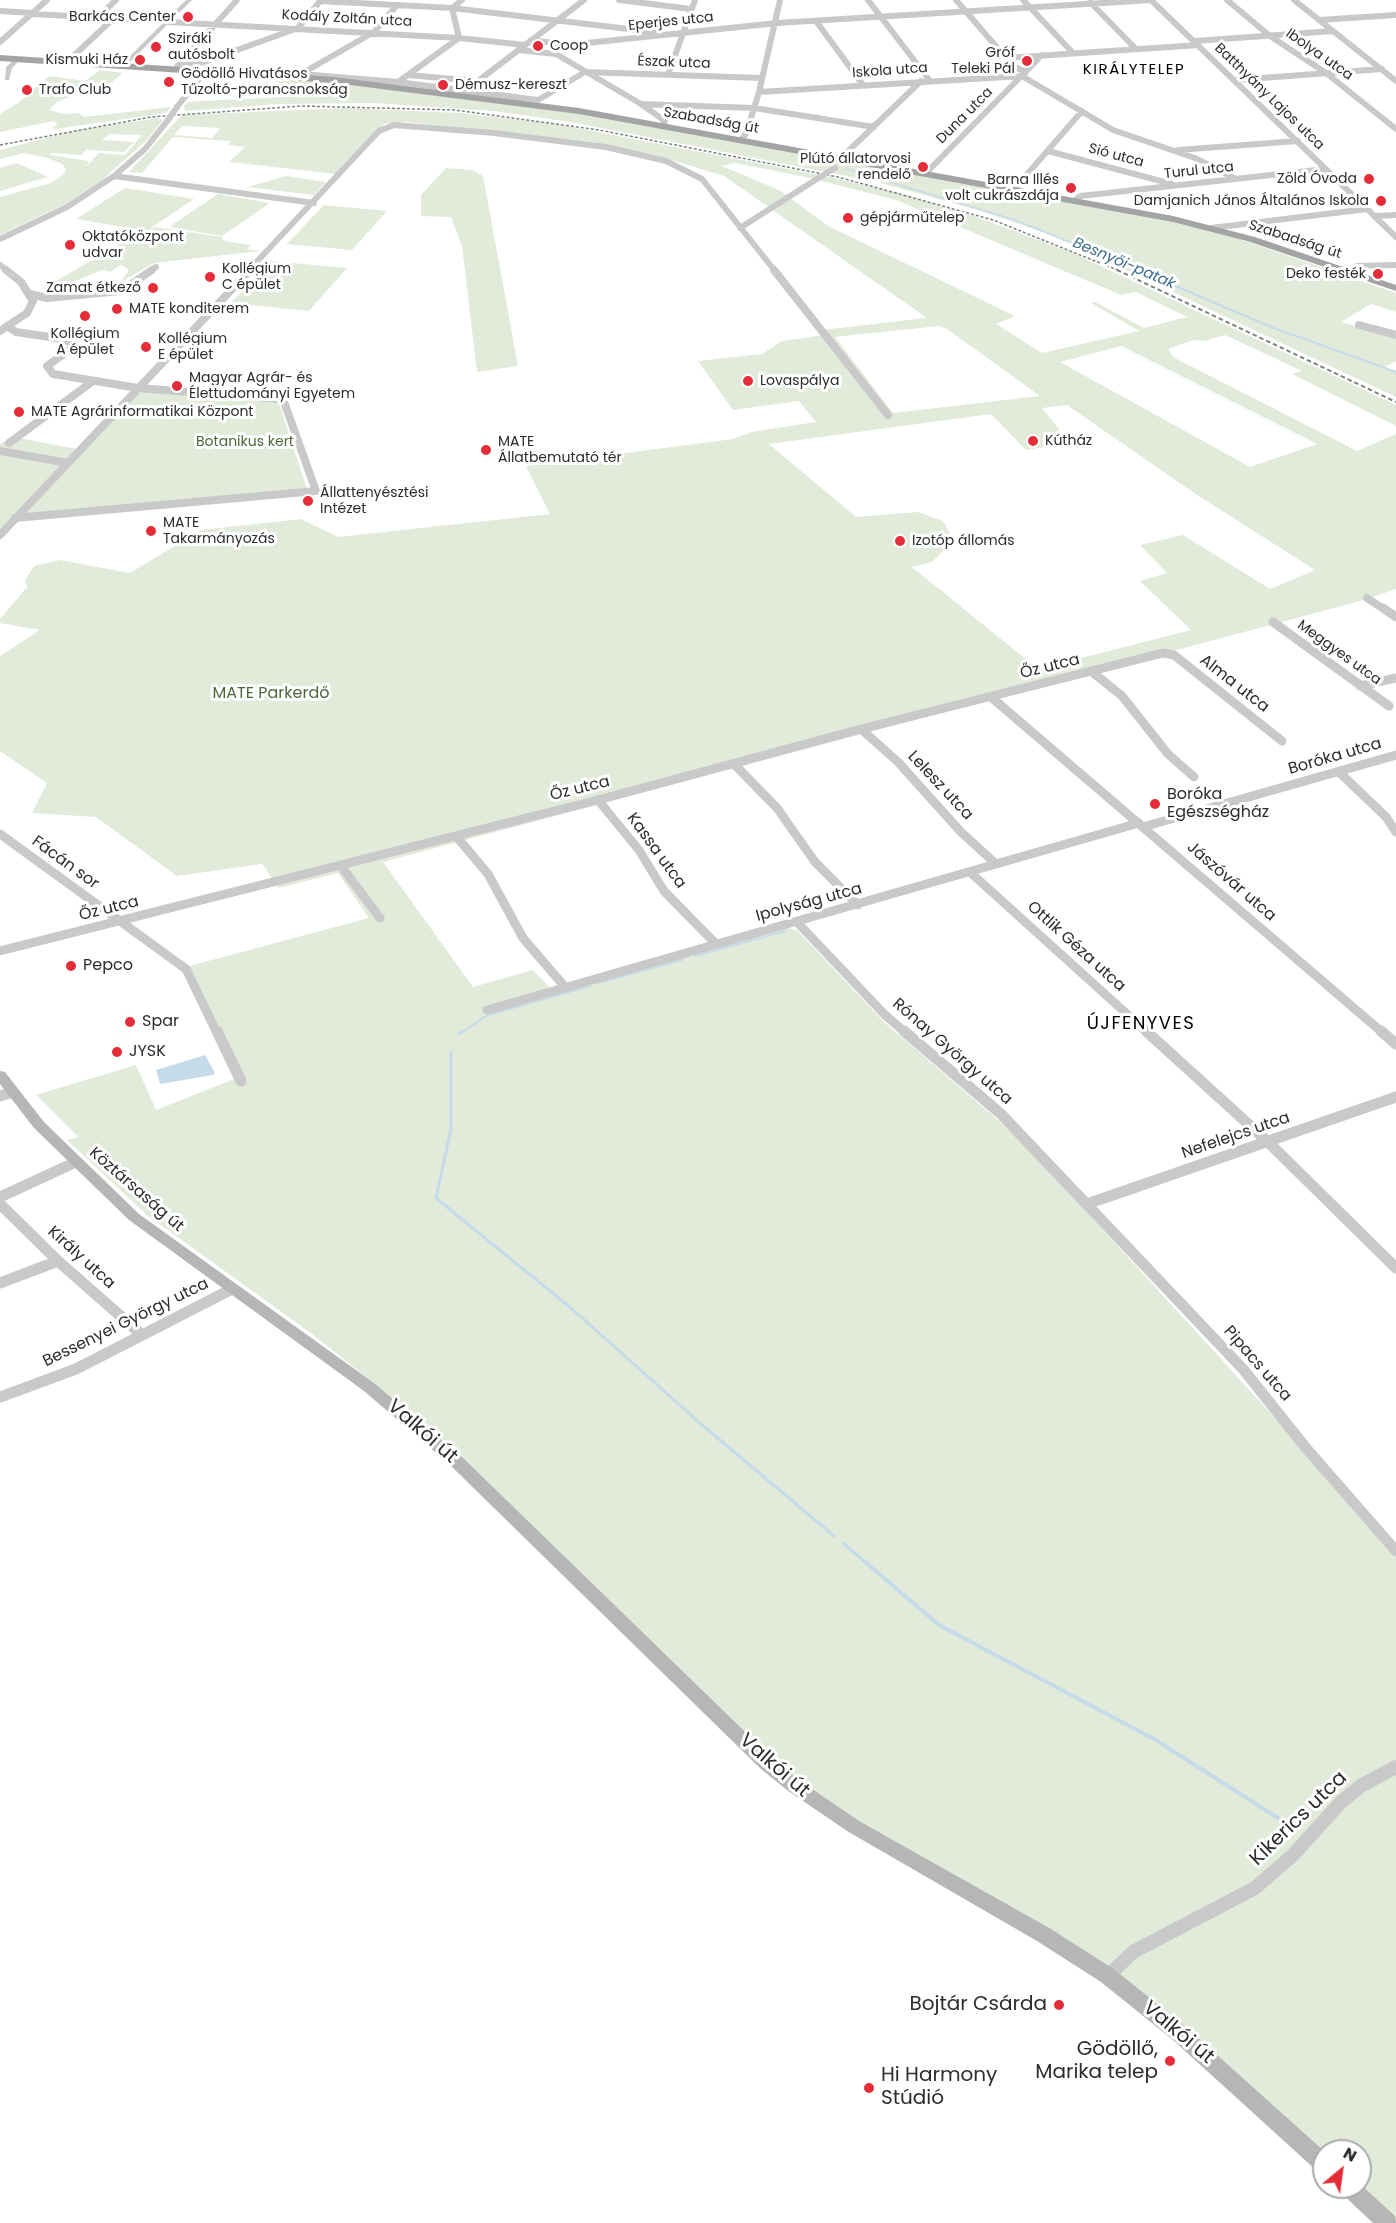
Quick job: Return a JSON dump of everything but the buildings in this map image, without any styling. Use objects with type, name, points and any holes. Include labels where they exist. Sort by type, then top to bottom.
[{"type":"main road","name":"Szabadság út","points":[[6,59],[299,76],[463,92],[1075,200],[1211,228],[1396,288]]},
{"type":"main road","name":"Köztársaság út","points":[[0,1074],[6,1094],[135,1217],[266,1313]]},
{"type":"main road","name":"Valkói út","points":[[266,1313],[369,1387],[455,1460],[767,1764],[793,1785],[853,1826],[1044,1935],[1108,1976],[1180,2034],[1312,2153]]},
{"type":"main road","points":[[1362,2199],[1388,2223]]},
{"type":"street","points":[[0,42],[47,0]]},
{"type":"street","points":[[98,17],[116,0]]},
{"type":"street","points":[[122,67],[189,0]]},
{"type":"street","points":[[177,68],[237,0]]},
{"type":"street","points":[[177,68],[209,60],[298,28],[321,0],[452,8],[654,31],[658,35]]},
{"type":"street","points":[[452,8],[462,0]]},
{"type":"street","points":[[463,92],[584,0]]},
{"type":"street","points":[[619,0],[691,9]]},
{"type":"street","points":[[668,75],[695,0]]},
{"type":"street","points":[[741,140],[746,134],[759,92],[777,23],[780,0]]},
{"type":"street","points":[[868,0],[930,81]]},
{"type":"street","points":[[956,0],[1014,67],[1024,74],[1113,130],[1202,161],[1236,179]]},
{"type":"street","points":[[1023,0],[1072,53]]},
{"type":"street","name":"Eperjes utca","points":[[531,40],[568,45],[777,23],[1030,8],[1089,2],[1151,0]]},
{"type":"street","name":"Batthyány Lajos utca","points":[[1151,0],[1396,237]]},
{"type":"street","name":"Ibolya utca","points":[[1227,0],[1270,36],[1326,73],[1396,129]]},
{"type":"street","points":[[1294,0],[1396,81]]},
{"type":"street","points":[[1089,2],[1136,49]]},
{"type":"street","points":[[299,76],[374,32],[397,5]]},
{"type":"street","points":[[398,82],[459,38],[452,8]]},
{"type":"street","points":[[0,11],[148,20]]},
{"type":"street","points":[[1319,20],[1396,15]]},
{"type":"street","points":[[66,63],[114,18]]},
{"type":"street","points":[[816,21],[863,85]]},
{"type":"street","name":"Kodály Zoltán utca","points":[[168,22],[374,32],[525,45]]},
{"type":"street","points":[[1006,58],[1333,31]]},
{"type":"street","points":[[556,54],[568,45]]},
{"type":"street","points":[[518,50],[556,54],[641,104],[665,121],[662,126]]},
{"type":"street","name":"Duna utca","points":[[926,173],[1042,55]]},
{"type":"street","points":[[6,59],[9,67],[7,79]]},
{"type":"street","points":[[1235,80],[1382,69]]},
{"type":"street","points":[[0,239],[61,210],[116,175],[145,149],[205,71]]},
{"type":"street","name":"Észak utca","points":[[585,72],[762,78]]},
{"type":"street","name":"Szabadság út","points":[[299,76],[398,82],[538,100],[585,72]]},
{"type":"street","name":"Iskola utca","points":[[759,92],[1024,74]]},
{"type":"street","points":[[408,75],[477,81]]},
{"type":"street","points":[[740,228],[835,168],[921,81]]},
{"type":"street","points":[[641,104],[754,108],[874,127]]},
{"type":"street","points":[[1017,186],[1082,111]]},
{"type":"street","points":[[0,535],[316,201],[379,131],[394,125],[413,125],[583,144],[666,161],[698,175],[888,415]]},
{"type":"street","points":[[1172,150],[1298,141]]},
{"type":"street","name":"Sió utca","points":[[1048,151],[1177,186]]},
{"type":"street","name":"Turul utca","points":[[1075,200],[1080,196],[1326,169]]},
{"type":"street","points":[[116,175],[316,201]]},
{"type":"street","points":[[1211,228],[1366,209]]},
{"type":"street","points":[[1375,216],[1396,215]]},
{"type":"street","points":[[732,219],[756,217]]},
{"type":"street","points":[[0,265],[21,282],[30,294],[33,301],[32,308]]},
{"type":"street","points":[[1356,266],[1396,265]]},
{"type":"street","points":[[30,294],[51,297],[121,291],[156,267]]},
{"type":"street","points":[[2,330],[51,297]]},
{"type":"street","points":[[1359,325],[1396,334]]},
{"type":"street","points":[[2,330],[70,342],[72,348],[47,366],[53,374],[138,388],[283,399],[316,491],[15,518]]},
{"type":"street","points":[[9,442],[93,381]]},
{"type":"street","points":[[0,451],[68,464]]},
{"type":"street","points":[[1366,598],[1396,617]]},
{"type":"street","name":"Meggyes utca","points":[[1273,622],[1389,706]]},
{"type":"street","name":"Őz utca","points":[[0,951],[341,866],[861,729],[1166,652]]},
{"type":"street","name":"Alma utca","points":[[1166,652],[1174,655],[1282,741]]},
{"type":"street","points":[[1091,671],[1122,696],[1168,754],[1194,777]]},
{"type":"street","points":[[1360,686],[1396,678]]},
{"type":"street","name":"Jászóvár utca","points":[[991,697],[1396,1044]]},
{"type":"street","name":"Lelesz utca","points":[[861,729],[898,762],[961,832],[996,864]]},
{"type":"street","name":"Boróka utca","points":[[1141,825],[1396,755]]},
{"type":"street","points":[[734,764],[777,808],[815,862],[858,905]]},
{"type":"street","points":[[1339,772],[1386,817],[1396,832]]},
{"type":"street","name":"Kassa utca","points":[[598,800],[639,850],[664,891],[716,944]]},
{"type":"street","name":"Ipolyság utca","points":[[487,1010],[996,864],[1141,825]]},
{"type":"street","name":"Fácán sor","points":[[0,834],[186,969],[241,1082]]},
{"type":"street","points":[[456,836],[488,874],[523,938],[565,987]]},
{"type":"street","points":[[341,866],[380,918]]},
{"type":"street","name":"Ottlik Géza utca","points":[[971,873],[1268,1140],[1396,1268]]},
{"type":"street","name":"Rónay György utca","points":[[797,922],[885,1016],[1001,1114],[1087,1204]]},
{"type":"street","name":"Nefelejcs utca","points":[[1087,1204],[1396,1097]]},
{"type":"street","points":[[0,1197],[76,1162]]},
{"type":"street","name":"Király utca","points":[[0,1204],[58,1261],[142,1335]]},
{"type":"street","name":"Pipacs utca","points":[[1087,1204],[1243,1369],[1306,1448],[1396,1551]]},
{"type":"street","points":[[0,1283],[58,1261]]},
{"type":"street","name":"Bessenyei György utca","points":[[0,1397],[76,1369],[232,1289]]},
{"type":"street","name":"Kikerics utca","points":[[1108,1976],[1133,1952],[1255,1888],[1293,1855],[1348,1797],[1362,1785],[1396,1767]]},
{"type":"green space","points":[[100,70],[123,73],[108,85],[93,83],[97,79],[90,84],[94,87],[57,102],[49,110],[64,114],[79,113],[84,117],[171,107],[166,113],[55,129],[52,127],[58,125],[54,121],[0,132],[0,114],[18,103],[49,76],[85,81]]},
{"type":"green space","points":[[275,77],[336,81],[563,109],[1155,217],[1222,233],[1396,293],[1396,312],[1371,304],[1341,322],[1396,337],[1396,361],[1385,367],[1396,371],[1396,397],[1054,236],[978,210],[877,182],[571,122],[493,111],[374,103],[278,104],[185,111],[184,106],[188,102],[309,96],[314,86],[285,85],[272,80]]},
{"type":"green space","name":"MATE Parkerdő","points":[[345,108],[460,113],[556,124],[830,177],[905,195],[971,215],[1073,253],[1396,405],[1396,426],[1292,374],[1302,371],[1225,335],[1205,341],[1193,340],[1168,349],[1173,357],[1357,451],[1396,434],[1396,589],[1364,600],[383,862],[473,987],[533,970],[555,993],[788,928],[797,930],[885,1023],[1021,1140],[1305,1451],[1396,1557],[1396,2223],[1372,2199],[1372,2139],[1312,2139],[1312,2141],[1133,1989],[866,1828],[771,1761],[428,1426],[312,1334],[147,1215],[67,1140],[78,1137],[36,1095],[136,1065],[156,1110],[234,1079],[182,968],[369,918],[338,873],[279,888],[262,864],[177,876],[96,817],[32,813],[47,783],[0,751],[0,656],[40,630],[0,623],[0,619],[27,587],[25,581],[34,566],[60,560],[130,573],[201,530],[301,519],[338,537],[550,514],[526,466],[733,439],[751,432],[816,422],[799,401],[733,410],[698,361],[762,354],[782,341],[825,335],[821,330],[927,318],[724,176],[675,161],[593,142],[407,122],[384,124],[336,174],[229,162],[245,147],[229,145],[230,141],[173,137],[142,173],[129,172],[182,115]],"holes":[[[182,126],[219,128],[220,129],[212,138],[174,135]],[[735,163],[806,177],[896,200],[1121,295],[1136,292],[1187,317],[1144,328],[1095,302],[1091,303],[1139,331],[1042,353],[996,324],[1015,316],[828,226],[781,191],[722,166]],[[939,326],[947,329],[1040,396],[893,413],[835,337]],[[1121,346],[1317,444],[1250,467],[1060,362]],[[1067,405],[1194,493],[1315,570],[1270,589],[1183,535],[1140,545],[1167,573],[1140,581],[1191,630],[1038,669],[912,567],[932,562],[947,547],[951,535],[943,521],[918,512],[856,517],[769,444],[991,414],[1026,450],[1070,443],[1042,408]]]},
{"type":"green space","points":[[158,118],[163,120],[146,141],[101,181],[67,203],[0,235],[0,197],[51,183],[64,174],[66,169],[62,164],[48,158],[24,153],[0,159],[0,150],[78,130]],"holes":[[[109,134],[142,135],[115,167],[125,155],[99,153],[87,166],[89,161],[50,155],[51,153],[81,155],[86,150],[124,152],[134,142],[102,140]]]},
{"type":"green space","points":[[17,163],[48,177],[0,191],[0,168]]},
{"type":"green space","points":[[446,168],[472,170],[483,176],[518,366],[477,372],[462,246],[451,217],[421,216],[421,195]]},
{"type":"green space","points":[[286,176],[326,182],[314,195],[247,187]]},
{"type":"green space","points":[[125,188],[194,199],[148,230],[156,227],[222,237],[224,241],[251,245],[247,249],[259,251],[154,263],[121,282],[129,270],[121,265],[110,272],[102,270],[68,284],[110,286],[57,292],[42,289],[139,233],[147,231],[76,219]]},
{"type":"green space","points":[[218,194],[270,203],[222,236],[169,227]]},
{"type":"green space","points":[[324,205],[387,211],[352,250],[287,244]]},
{"type":"green space","points":[[270,261],[347,268],[309,311],[231,303]]},
{"type":"green space","name":"Botanikus kert","points":[[139,391],[278,400],[307,489],[20,516],[0,537],[0,444],[14,437],[82,450]]},
{"type":"water","points":[[205,1055],[215,1073],[213,1075],[160,1084],[156,1070]]},
{"type":"waterway","name":"Besnyői-patak","points":[[847,169],[1015,220],[1141,271]]},
{"type":"waterway","name":"Besnyői-patak","points":[[1138,270],[1271,327],[1396,372]]},
{"type":"waterway","points":[[695,956],[785,931]]},
{"type":"waterway","points":[[598,983],[682,960]]},
{"type":"waterway","points":[[461,1033],[488,1015],[590,986]]},
{"type":"waterway","points":[[459,1034],[463,1031]]},
{"type":"waterway","points":[[451,1052],[451,1129],[436,1198],[572,1309],[701,1424],[834,1536]]},
{"type":"waterway","points":[[843,1543],[865,1562]]},
{"type":"waterway","points":[[864,1561],[939,1625],[1154,1739],[1278,1818]]},
{"type":"railway","points":[[0,145],[151,117],[301,106],[455,110],[599,130],[838,177],[993,220],[1120,271]]},
{"type":"railway","points":[[1117,270],[1396,402]]},
{"type":"place","name":"Barkács Center","points":[[188,17]]},
{"type":"place","name":"Coop","points":[[538,46]]},
{"type":"place","name":"Sziráki autósbolt","points":[[156,47]]},
{"type":"place","name":"Kismuki Ház","points":[[140,60]]},
{"type":"place","name":"Gróf Teleki Pál","points":[[1027,61]]},
{"type":"place","name":"Gödöllő Hivatásos Tűzoltó-parancsnokság","points":[[169,82]]},
{"type":"place","name":"Démusz-kereszt","points":[[443,85]]},
{"type":"place","name":"Trafo Club","points":[[27,90]]},
{"type":"place","name":"Plútó állatorvosi rendelő","points":[[923,167]]},
{"type":"place","name":"Zöld Óvoda","points":[[1369,179]]},
{"type":"place","name":"Barna Illés volt cukrászdája","points":[[1071,188]]},
{"type":"place","name":"Damjanich János Általános Iskola","points":[[1381,201]]},
{"type":"place","name":"gépjárműtelep","points":[[848,218]]},
{"type":"place","name":"Oktatóközpont udvar","points":[[70,245]]},
{"type":"place","name":"Deko festék","points":[[1378,274]]},
{"type":"place","name":"Kollégium C épület","points":[[210,277]]},
{"type":"place","name":"Zamat étkező","points":[[153,288]]},
{"type":"place","name":"MATE konditerem","points":[[117,309]]},
{"type":"place","name":"Kollégium A épület","points":[[85,316]]},
{"type":"place","name":"Kollégium E épület","points":[[146,347]]},
{"type":"place","name":"Lovaspálya","points":[[748,381]]},
{"type":"place","name":"Magyar Agrár- és Élettudományi Egyetem","points":[[177,386]]},
{"type":"place","name":"MATE Agrárinformatikai Központ","points":[[19,412]]},
{"type":"place","name":"Kútház","points":[[1033,441]]},
{"type":"place","name":"MATE Állatbemutató tér","points":[[486,450]]},
{"type":"place","name":"Állattenyésztési Intézet","points":[[308,501]]},
{"type":"place","name":"MATE Takarmányozás","points":[[151,531]]},
{"type":"place","name":"Izotóp állomás","points":[[900,541]]},
{"type":"place","name":"Boróka Egészségház","points":[[1155,804]]},
{"type":"place","name":"Pepco","points":[[71,966]]},
{"type":"place","name":"Spar","points":[[130,1022]]},
{"type":"place","name":"JYSK","points":[[117,1052]]},
{"type":"place","name":"Bojtár Csárda","points":[[1059,2005]]},
{"type":"place","name":"Gödöllő, Marika telep","points":[[1170,2061]]},
{"type":"place","name":"Hi Harmony Stúdió","points":[[869,2088]]},
{"type":"district","name":"KIRÁLYTELEP","points":[[1134,70]]},
{"type":"district","name":"ÚJFENYVES","points":[[1141,1024]]}]
